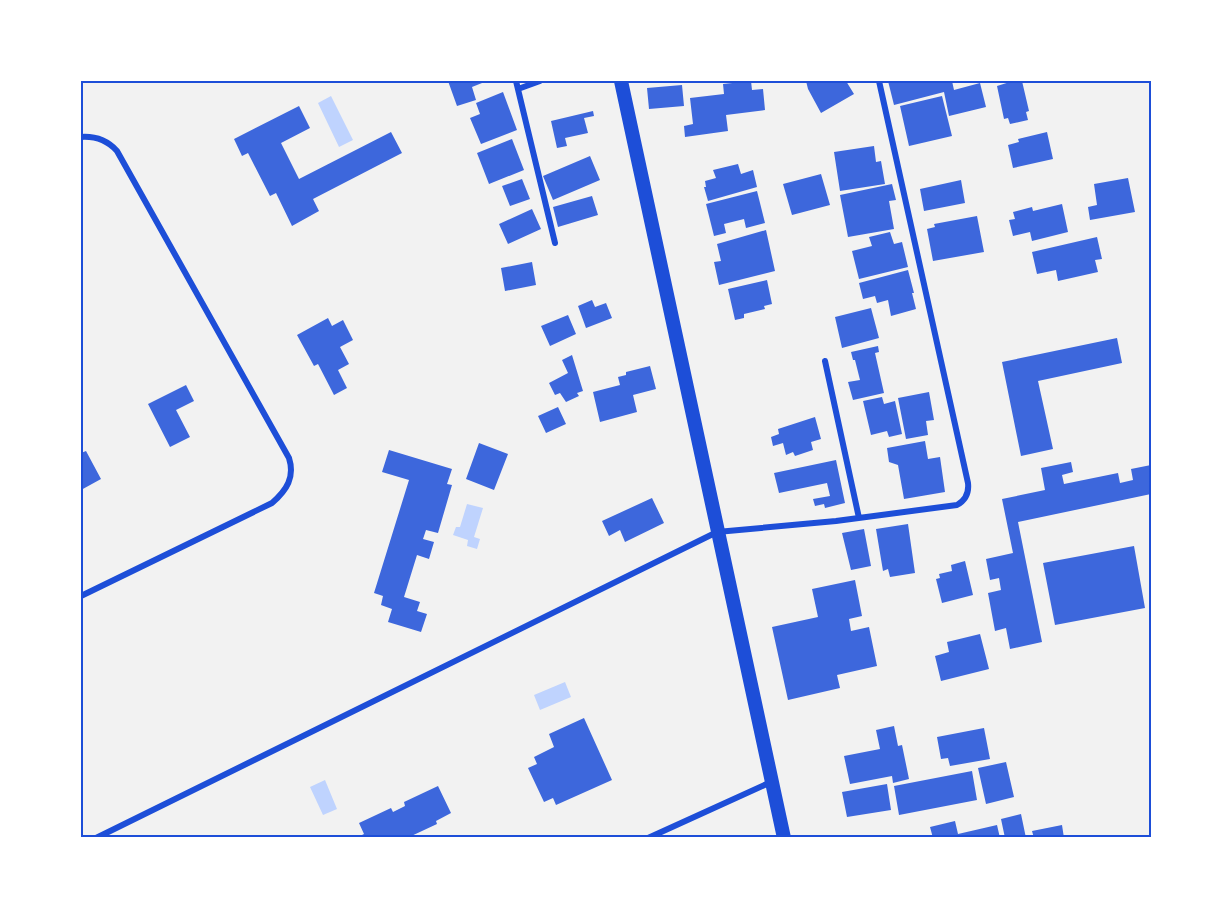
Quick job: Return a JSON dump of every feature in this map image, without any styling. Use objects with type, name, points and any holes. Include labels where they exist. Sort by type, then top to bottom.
[{"type":"main road","points":[[621,81],[784,838]]},
{"type":"street","points":[[516,81],[555,243]]},
{"type":"street","points":[[518,89],[540,81]]},
{"type":"street","points":[[96,838],[717,532],[859,518],[957,505],[964,500],[969,489],[879,81]]},
{"type":"street","points":[[81,137],[99,138],[117,151],[289,458],[292,468],[288,486],[272,503],[81,596]]},
{"type":"street","points":[[825,361],[859,518]]},
{"type":"street","points":[[648,838],[772,781]]},
{"type":"water","points":[[331,96],[353,140],[339,147],[318,103]]},
{"type":"water","points":[[467,504],[483,508],[474,537],[480,539],[477,549],[467,546],[468,540],[453,535],[456,527],[460,527]]},
{"type":"water","points":[[565,682],[571,697],[540,710],[534,695]]},
{"type":"water","points":[[325,780],[337,809],[323,815],[310,787]]},
{"type":"building","points":[[448,81],[487,81],[472,87],[476,100],[457,106]]},
{"type":"building","points":[[751,81],[752,90],[763,89],[765,110],[726,115],[728,131],[685,137],[684,126],[693,124],[690,98],[724,94],[723,84]]},
{"type":"building","points":[[806,81],[836,81],[837,83],[846,81],[854,94],[821,113]]},
{"type":"building","points":[[888,81],[952,81],[954,90],[980,83],[986,107],[949,116],[944,92],[894,105]]},
{"type":"building","points":[[1022,81],[1029,111],[1026,112],[1028,120],[1010,124],[1008,118],[1004,119],[997,86]]},
{"type":"building","points":[[682,85],[684,106],[649,109],[647,88]]},
{"type":"building","points":[[503,92],[517,130],[481,144],[470,118],[480,114],[476,103]]},
{"type":"building","points":[[942,96],[952,136],[909,146],[900,106]]},
{"type":"building","points":[[299,106],[310,128],[281,143],[299,179],[391,132],[402,153],[313,199],[319,211],[292,226],[276,193],[270,196],[248,153],[242,156],[234,139]]},
{"type":"building","points":[[593,111],[594,116],[584,118],[588,133],[565,138],[567,146],[557,148],[551,121]]},
{"type":"building","points":[[1047,132],[1053,159],[1013,168],[1008,145],[1019,142],[1018,139]]},
{"type":"building","points":[[512,139],[524,170],[489,184],[477,153]]},
{"type":"building","points":[[874,146],[876,162],[881,161],[885,184],[840,191],[834,152]]},
{"type":"building","points":[[590,156],[600,180],[553,200],[543,176]]},
{"type":"building","points":[[738,164],[741,174],[753,170],[757,187],[708,201],[704,187],[706,187],[705,181],[716,178],[713,170]]},
{"type":"building","points":[[821,174],[830,205],[792,215],[783,184]]},
{"type":"building","points":[[1128,178],[1135,212],[1090,220],[1088,207],[1097,205],[1094,184]]},
{"type":"building","points":[[522,179],[530,199],[510,206],[502,186]]},
{"type":"building","points":[[961,180],[965,203],[924,211],[920,189]]},
{"type":"building","points":[[892,184],[896,200],[889,201],[894,229],[848,237],[840,195]]},
{"type":"building","points":[[757,191],[765,223],[746,228],[744,219],[724,224],[726,233],[714,236],[706,204]]},
{"type":"building","points":[[592,196],[598,215],[558,227],[553,207]]},
{"type":"building","points":[[1062,204],[1068,232],[1032,241],[1030,232],[1013,236],[1009,220],[1015,219],[1013,212],[1032,207],[1033,211]]},
{"type":"building","points":[[532,209],[541,229],[508,244],[499,224]]},
{"type":"building","points":[[977,216],[984,252],[933,261],[927,229],[935,227],[934,224]]},
{"type":"building","points":[[766,230],[775,271],[719,285],[714,262],[721,261],[717,244]]},
{"type":"building","points":[[890,232],[894,244],[902,242],[908,267],[859,279],[852,251],[872,246],[869,237]]},
{"type":"building","points":[[1097,237],[1102,259],[1095,260],[1098,272],[1058,281],[1056,270],[1037,274],[1032,252]]},
{"type":"building","points":[[532,262],[536,285],[505,291],[501,268]]},
{"type":"building","points":[[908,270],[916,309],[891,316],[888,300],[877,303],[875,296],[863,299],[859,283]]},
{"type":"building","points":[[767,280],[772,304],[764,306],[765,309],[744,314],[744,318],[735,320],[728,289]]},
{"type":"building","points":[[592,300],[595,307],[606,303],[612,318],[586,328],[578,306]]},
{"type":"building","points":[[871,308],[879,338],[842,348],[835,317]]},
{"type":"building","points":[[568,315],[576,334],[550,346],[541,326]]},
{"type":"building","points":[[328,318],[332,326],[343,320],[353,340],[340,347],[349,364],[338,370],[347,388],[334,395],[318,364],[314,366],[297,335]]},
{"type":"building","points":[[1117,338],[1122,363],[1038,381],[1053,449],[1021,456],[1002,362]]},
{"type":"building","points":[[878,346],[879,352],[875,353],[884,393],[853,400],[848,382],[860,380],[851,352]]},
{"type":"building","points":[[572,355],[583,391],[577,393],[579,396],[566,402],[560,393],[555,395],[549,383],[568,373],[562,360]]},
{"type":"building","points":[[650,366],[656,389],[633,395],[637,412],[600,422],[593,392],[620,385],[618,377],[626,375],[626,372]]},
{"type":"building","points":[[186,385],[194,401],[176,410],[190,437],[170,447],[148,404]]},
{"type":"building","points":[[929,392],[934,420],[926,421],[928,435],[906,439],[898,398]]},
{"type":"building","points":[[882,397],[884,404],[895,401],[902,434],[889,437],[887,431],[871,435],[863,401]]},
{"type":"building","points":[[558,407],[566,424],[546,433],[538,416]]},
{"type":"building","points":[[815,417],[821,439],[811,442],[813,450],[795,456],[793,452],[786,455],[783,443],[773,446],[771,437],[779,434],[778,429]]},
{"type":"building","points":[[925,441],[928,459],[940,457],[945,492],[904,499],[898,465],[889,462],[887,448]]},
{"type":"building","points":[[479,443],[508,454],[494,490],[466,479]]},
{"type":"building","points":[[389,450],[452,469],[447,484],[452,485],[438,533],[426,530],[423,539],[434,542],[429,559],[417,555],[404,597],[420,602],[417,611],[427,614],[421,632],[388,622],[392,609],[381,605],[383,596],[374,593],[409,480],[382,472]]},
{"type":"building","points":[[86,451],[101,479],[81,490],[81,453]]},
{"type":"building","points":[[836,460],[845,503],[825,508],[824,504],[815,506],[813,499],[830,496],[827,483],[779,493],[774,473]]},
{"type":"building","points":[[1071,462],[1073,472],[1062,475],[1064,484],[1118,473],[1120,483],[1133,480],[1131,469],[1151,465],[1151,494],[1018,522],[1042,642],[1010,649],[1006,628],[995,631],[988,593],[1001,590],[999,578],[990,580],[986,559],[1013,553],[1002,499],[1045,490],[1041,468]]},
{"type":"building","points":[[652,498],[664,523],[625,542],[620,530],[609,536],[602,521]]},
{"type":"building","points":[[908,524],[915,573],[890,577],[888,569],[883,571],[876,529]]},
{"type":"building","points":[[864,529],[871,566],[851,570],[842,533]]},
{"type":"building","points":[[1134,546],[1145,608],[1055,625],[1043,563]]},
{"type":"building","points":[[965,561],[973,595],[942,603],[936,579],[940,578],[939,574],[952,571],[951,565]]},
{"type":"building","points":[[855,580],[862,616],[849,619],[851,631],[869,627],[877,666],[837,675],[840,688],[788,700],[772,627],[818,617],[812,589]]},
{"type":"building","points":[[980,634],[989,669],[941,681],[935,656],[949,652],[947,642]]},
{"type":"building","points":[[584,718],[612,780],[556,805],[553,798],[544,802],[528,768],[537,764],[534,757],[554,747],[549,734]]},
{"type":"building","points":[[894,726],[898,746],[902,745],[909,779],[893,783],[892,776],[850,784],[844,756],[880,749],[876,730]]},
{"type":"building","points":[[984,728],[990,759],[950,766],[948,758],[941,759],[937,737]]},
{"type":"building","points":[[1006,762],[1014,797],[986,804],[978,768]]},
{"type":"building","points":[[972,771],[977,800],[899,815],[894,786]]},
{"type":"building","points":[[887,784],[891,810],[847,817],[842,792]]},
{"type":"building","points":[[438,786],[451,813],[436,821],[437,824],[407,838],[361,838],[360,836],[364,834],[359,823],[391,808],[393,812],[405,806],[404,802]]},
{"type":"building","points":[[1021,814],[1026,838],[1005,838],[1001,819]]},
{"type":"building","points":[[955,821],[958,834],[997,825],[1000,838],[933,838],[930,827]]},
{"type":"building","points":[[1062,825],[1064,838],[1034,838],[1032,831]]}]
